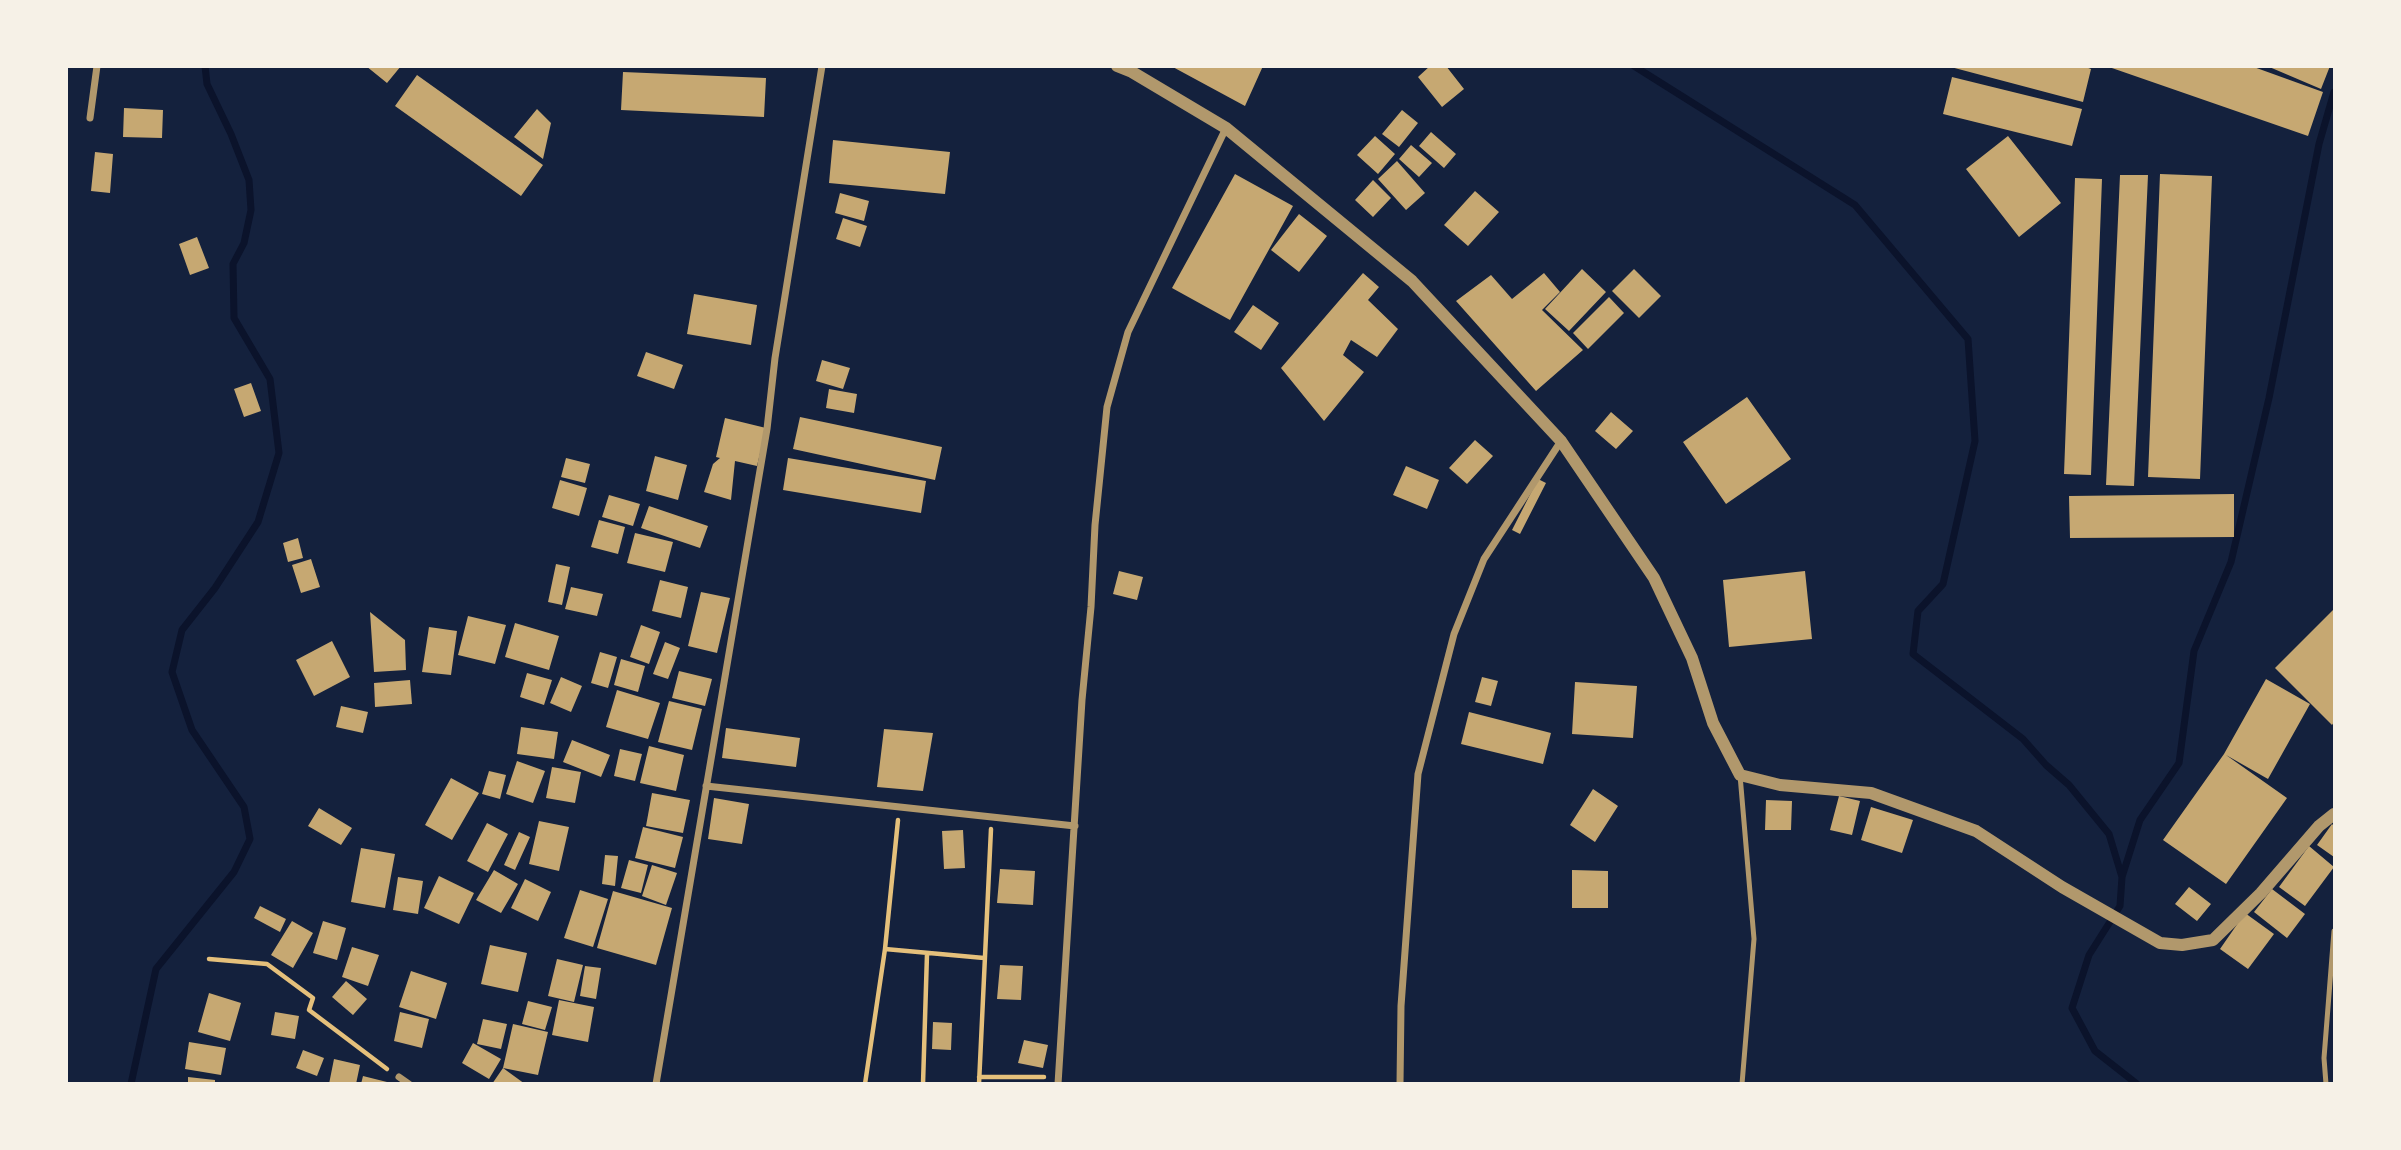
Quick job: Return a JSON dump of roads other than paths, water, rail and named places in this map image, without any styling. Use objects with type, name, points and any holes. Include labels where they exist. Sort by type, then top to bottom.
[{"type":"street","points":[[89,118],[97,66]]},
{"type":"street","points":[[656,1083],[767,429],[775,358],[822,66]]},
{"type":"street","points":[[1117,66],[1132,72],[1226,128],[1412,281],[1561,441],[1654,578],[1692,658],[1713,723],[1740,775],[1780,785],[1871,793],[1976,831],[2062,887],[2161,943],[2182,945],[2213,940],[2261,893],[2319,826],[2334,814]]},
{"type":"street","points":[[1058,1080],[1095,525],[1107,407],[1128,332],[1226,128]]},
{"type":"street","points":[[1400,1083],[1401,1006],[1418,774],[1454,634],[1484,559],[1561,441]]},
{"type":"street","points":[[706,786],[1075,826]]},
{"type":"street","points":[[399,1077],[409,1083]]},
{"type":"lane","points":[[1740,775],[1754,939],[1742,1083]]},
{"type":"lane","points":[[2326,1083],[2324,1058],[2334,931]]},
{"type":"waterway","points":[[131,1084],[156,969],[234,872],[250,839],[244,807],[192,730],[172,672],[182,630],[215,588],[258,522],[279,453],[270,379],[234,318],[233,264],[244,243],[251,210],[249,180],[207,84],[205,66]]},
{"type":"waterway","points":[[1634,66],[1855,205],[1968,339],[1975,441],[1943,584],[1918,611],[1913,654],[2023,739],[2046,765],[2069,785],[2109,834],[2122,877]]},
{"type":"waterway","points":[[2137,1084],[2095,1051],[2072,1008],[2089,955],[2120,906],[2122,877],[2140,820],[2179,763],[2194,651],[2231,562],[2269,398],[2319,144],[2334,92]]}]
